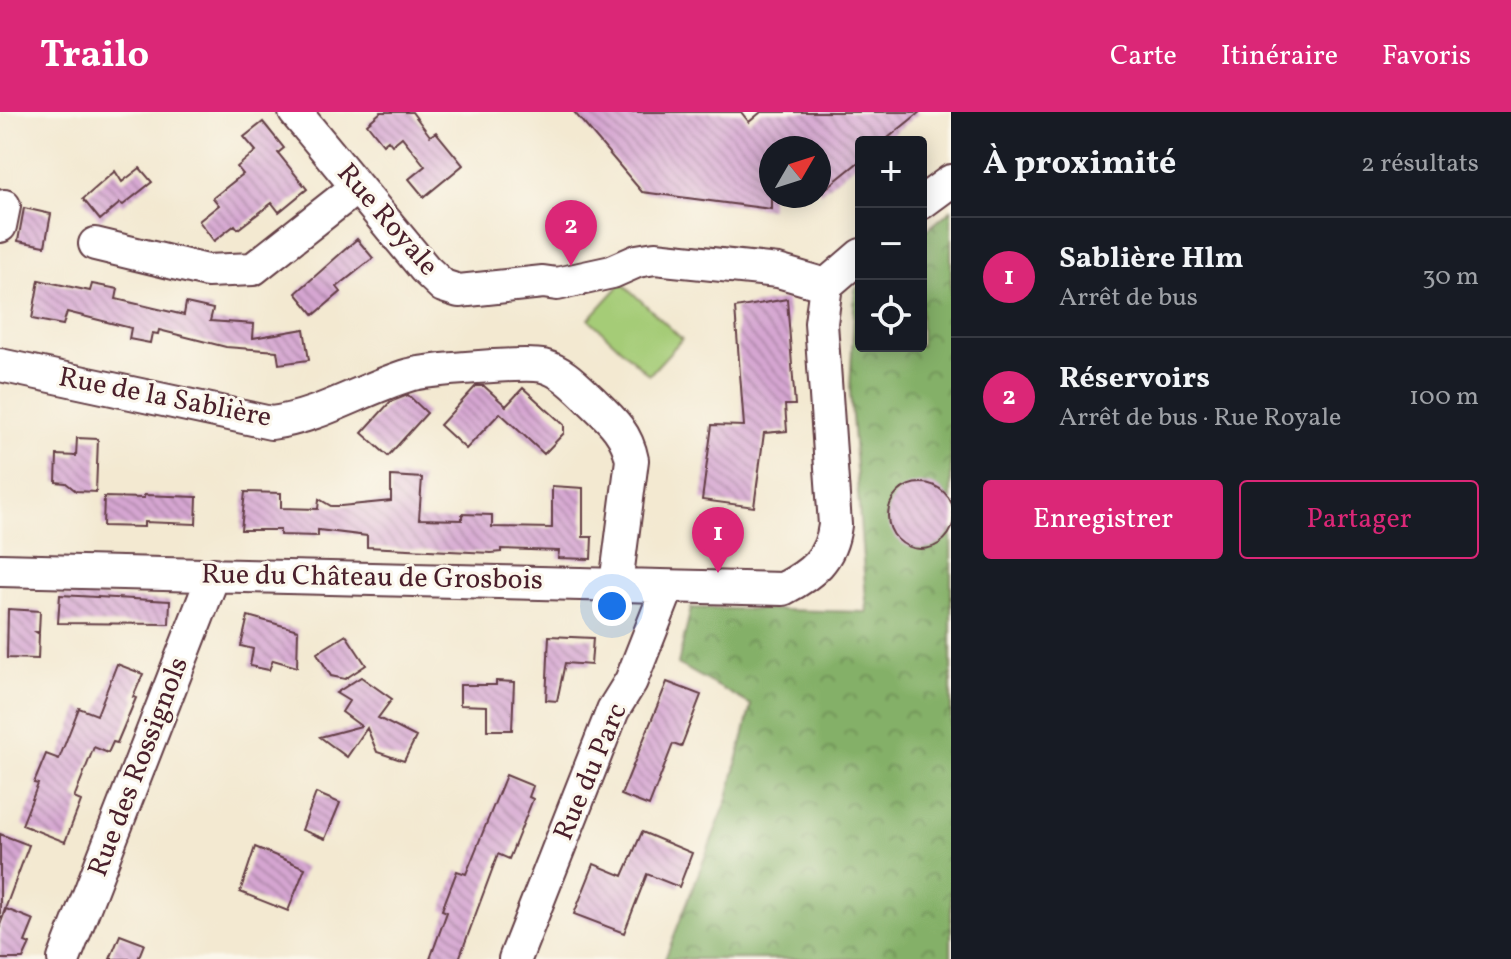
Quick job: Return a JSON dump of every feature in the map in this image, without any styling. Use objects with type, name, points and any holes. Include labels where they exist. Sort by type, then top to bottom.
[{"type":"street","name":"Rue Royale","points":[[295,112],[425,269],[443,286],[459,291],[543,282],[557,284],[612,272],[637,261],[655,258],[778,271],[826,285]]},
{"type":"street","points":[[927,199],[951,181]]},
{"type":"street","points":[[95,244],[207,271],[253,269],[357,187]]},
{"type":"street","points":[[826,285],[855,260]]},
{"type":"street","name":"Rue du Château de Grosbois","points":[[0,570],[783,589],[824,560],[833,543],[835,525],[821,323],[826,285]]},
{"type":"street","name":"Rue de la Sablière","points":[[0,365],[271,423],[293,420],[412,374],[541,365],[569,379],[617,424],[629,447],[632,460],[616,584]]},
{"type":"street","name":"Rue des Rossignols","points":[[64,959],[214,574]]},
{"type":"street","name":"Rue du Parc","points":[[515,959],[613,710],[631,681],[668,587]]},
{"type":"green space","points":[[951,210],[951,959],[665,959],[728,798],[751,705],[678,664],[691,608],[867,612],[850,391],[855,289],[855,352],[927,352],[927,230]]},
{"type":"green space","points":[[622,283],[682,339],[649,375],[589,319]]},
{"type":"building","points":[[381,112],[412,112],[430,136],[436,132],[463,165],[424,197],[409,179],[425,166],[402,137],[392,145],[388,140],[383,144],[367,124]]},
{"type":"building","points":[[574,112],[741,112],[749,122],[761,112],[920,112],[890,136],[855,136],[855,165],[831,184],[831,136],[759,136],[759,207],[642,192]]},
{"type":"building","points":[[263,122],[284,148],[278,153],[307,189],[279,212],[272,203],[238,229],[235,225],[214,241],[199,221],[219,205],[213,198],[243,174],[237,167],[256,151],[244,137]]},
{"type":"building","points":[[140,168],[152,182],[100,220],[83,199],[115,171],[122,182]]},
{"type":"building","points":[[24,208],[51,214],[45,246],[18,241]]},
{"type":"building","points":[[357,239],[373,258],[337,287],[341,292],[314,315],[296,293]]},
{"type":"building","points":[[39,280],[90,291],[92,284],[118,289],[116,299],[184,315],[186,303],[213,309],[210,321],[254,324],[253,338],[304,329],[309,360],[279,364],[277,351],[226,347],[159,330],[158,334],[152,333],[150,343],[129,339],[131,328],[67,312],[63,325],[32,319]]},
{"type":"building","points":[[787,299],[795,405],[785,405],[787,431],[764,433],[754,507],[702,500],[712,425],[744,426],[735,308]]},
{"type":"building","points":[[476,386],[484,386],[506,406],[523,388],[564,425],[564,433],[544,454],[500,413],[466,449],[440,425]]},
{"type":"building","points":[[408,395],[427,413],[388,456],[362,433],[390,402]]},
{"type":"building","points":[[77,438],[98,439],[96,492],[76,491],[66,483],[56,482],[57,455],[76,456]]},
{"type":"building","points":[[391,476],[422,478],[419,519],[462,520],[462,514],[492,515],[492,527],[552,528],[552,486],[583,488],[583,537],[592,537],[591,559],[558,558],[559,551],[501,549],[501,552],[491,553],[367,547],[367,536],[318,530],[318,536],[280,535],[280,530],[241,530],[245,492],[281,493],[281,508],[318,509],[319,499],[331,506],[391,501]]},
{"type":"building","points":[[921,483],[944,493],[954,516],[944,539],[921,549],[898,539],[888,516],[898,493]]},
{"type":"building","points":[[144,495],[197,497],[196,524],[144,522],[144,527],[103,526],[104,497],[144,498]]},
{"type":"building","points":[[60,595],[170,601],[169,624],[58,623]]},
{"type":"building","points":[[8,609],[40,611],[39,632],[36,632],[39,634],[38,659],[7,658]]},
{"type":"building","points":[[248,616],[298,630],[297,667],[273,660],[269,670],[250,666],[253,649],[241,646]]},
{"type":"building","points":[[346,635],[366,665],[345,679],[331,676],[317,653]]},
{"type":"building","points":[[549,636],[593,638],[591,665],[565,663],[557,701],[546,700]]},
{"type":"building","points":[[117,664],[143,674],[133,697],[136,698],[117,743],[113,742],[108,753],[94,747],[74,798],[81,801],[65,842],[22,825],[46,754],[59,759],[79,708],[97,715]]},
{"type":"building","points":[[361,677],[392,699],[378,718],[416,737],[404,761],[377,752],[367,728],[347,757],[320,737],[361,726],[342,712],[349,701],[336,693]]},
{"type":"building","points":[[496,681],[514,682],[512,730],[487,730],[487,706],[460,705],[460,685],[496,685]]},
{"type":"building","points":[[667,682],[701,695],[681,747],[673,744],[649,806],[621,795]]},
{"type":"building","points":[[506,775],[533,786],[529,797],[533,799],[509,859],[498,854],[459,959],[430,959],[447,912],[442,910],[457,871],[466,874]]},
{"type":"building","points":[[316,793],[340,803],[325,839],[302,830]]},
{"type":"building","points":[[642,832],[692,853],[679,887],[647,874],[624,933],[574,914],[594,864],[623,876]]},
{"type":"building","points":[[0,834],[29,845],[2,917],[0,917]]},
{"type":"building","points":[[255,847],[305,868],[288,911],[240,892]]},
{"type":"building","points":[[6,909],[34,920],[25,942],[30,944],[23,959],[0,959],[0,925]]},
{"type":"building","points":[[120,935],[144,944],[138,959],[110,959]]},
{"type":"place","name":"Réservoirs","points":[[571,266]]},
{"type":"place","name":"Sablière Hlm","points":[[718,573]]}]
